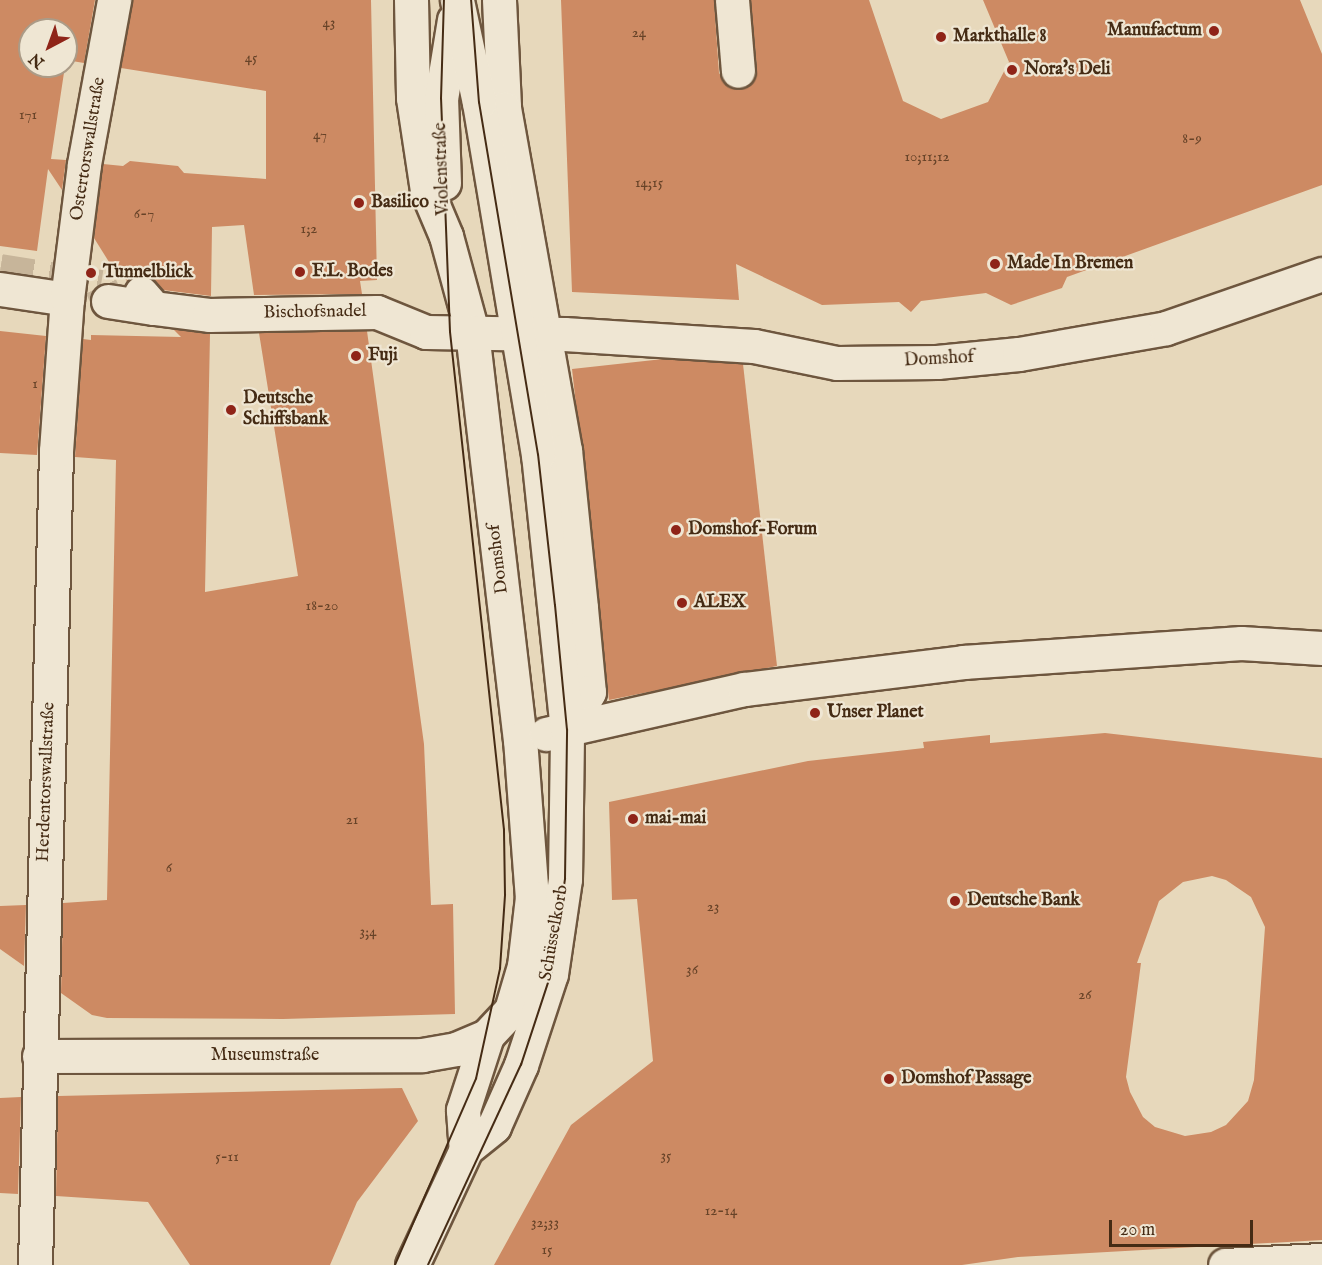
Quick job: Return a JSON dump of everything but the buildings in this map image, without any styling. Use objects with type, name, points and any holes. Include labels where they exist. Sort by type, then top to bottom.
[{"type":"street","name":"Ostertorswallstraße","points":[[67,299],[84,165],[114,0]]},
{"type":"street","name":"Violenstraße","points":[[411,0],[413,98],[427,190],[446,236]]},
{"type":"street","points":[[499,0],[504,108],[532,333]]},
{"type":"street","points":[[732,0],[738,71]]},
{"type":"street","points":[[456,3],[532,333],[565,450],[589,692],[567,730]]},
{"type":"street","name":"Violenstraße","points":[[446,236],[441,99],[456,3]]},
{"type":"street","name":"Domshof","points":[[446,236],[472,332],[520,739]]},
{"type":"street","name":"Domshof","points":[[472,332],[532,333],[754,346],[837,363],[937,362],[1019,354],[1166,328],[1322,274]]},
{"type":"street","points":[[0,290],[67,299]]},
{"type":"street","name":"Herdentorswallstraße","points":[[35,1265],[56,452],[67,299]]},
{"type":"street","name":"Bischofsnadel","points":[[108,301],[148,300],[209,315],[377,312],[426,332],[472,332]]},
{"type":"street","points":[[520,739],[744,689],[963,662],[1241,643],[1322,648]]},
{"type":"street","name":"Schüsselkorb","points":[[412,1265],[466,1149],[494,1125],[521,1065],[551,974],[565,879],[567,730]]},
{"type":"street","name":"Schüsselkorb","points":[[466,1149],[463,1110],[488,1036],[512,1010],[524,966],[531,909],[520,739]]},
{"type":"street","name":"Museumstraße","points":[[39,1056],[422,1055],[456,1049],[488,1036]]},
{"type":"street","points":[[1230,1265],[1322,1260]]},
{"type":"tunnel","points":[[0,270],[101,286],[108,301]]},
{"type":"tram line","points":[[395,1265],[476,1079],[500,969],[505,895],[504,830],[450,332],[441,99],[444,0]]},
{"type":"tram line","points":[[428,1265],[521,1065],[551,974],[565,879],[567,730],[555,606],[538,455],[479,103],[471,0]]},
{"type":"place","name":"Manufactum","points":[[1214,31]]},
{"type":"place","name":"Markthalle 8","points":[[941,37]]},
{"type":"place","name":"Nora's Deli","points":[[1012,70]]},
{"type":"place","name":"Basilico","points":[[359,203]]},
{"type":"place","name":"Made In Bremen","points":[[995,264]]},
{"type":"place","name":"F.L. Bodes","points":[[300,272]]},
{"type":"place","name":"Tunnelblick","points":[[91,273]]},
{"type":"place","name":"Fuji","points":[[356,356]]},
{"type":"place","name":"Deutsche Schiffsbank","points":[[231,410]]},
{"type":"place","name":"Domshof-Forum","points":[[676,530]]},
{"type":"place","name":"ALEX","points":[[682,603]]},
{"type":"place","name":"Unser Planet","points":[[815,713]]},
{"type":"place","name":"mai-mai","points":[[633,819]]},
{"type":"place","name":"Deutsche Bank","points":[[955,901]]},
{"type":"place","name":"Domshof Passage","points":[[889,1079]]}]
